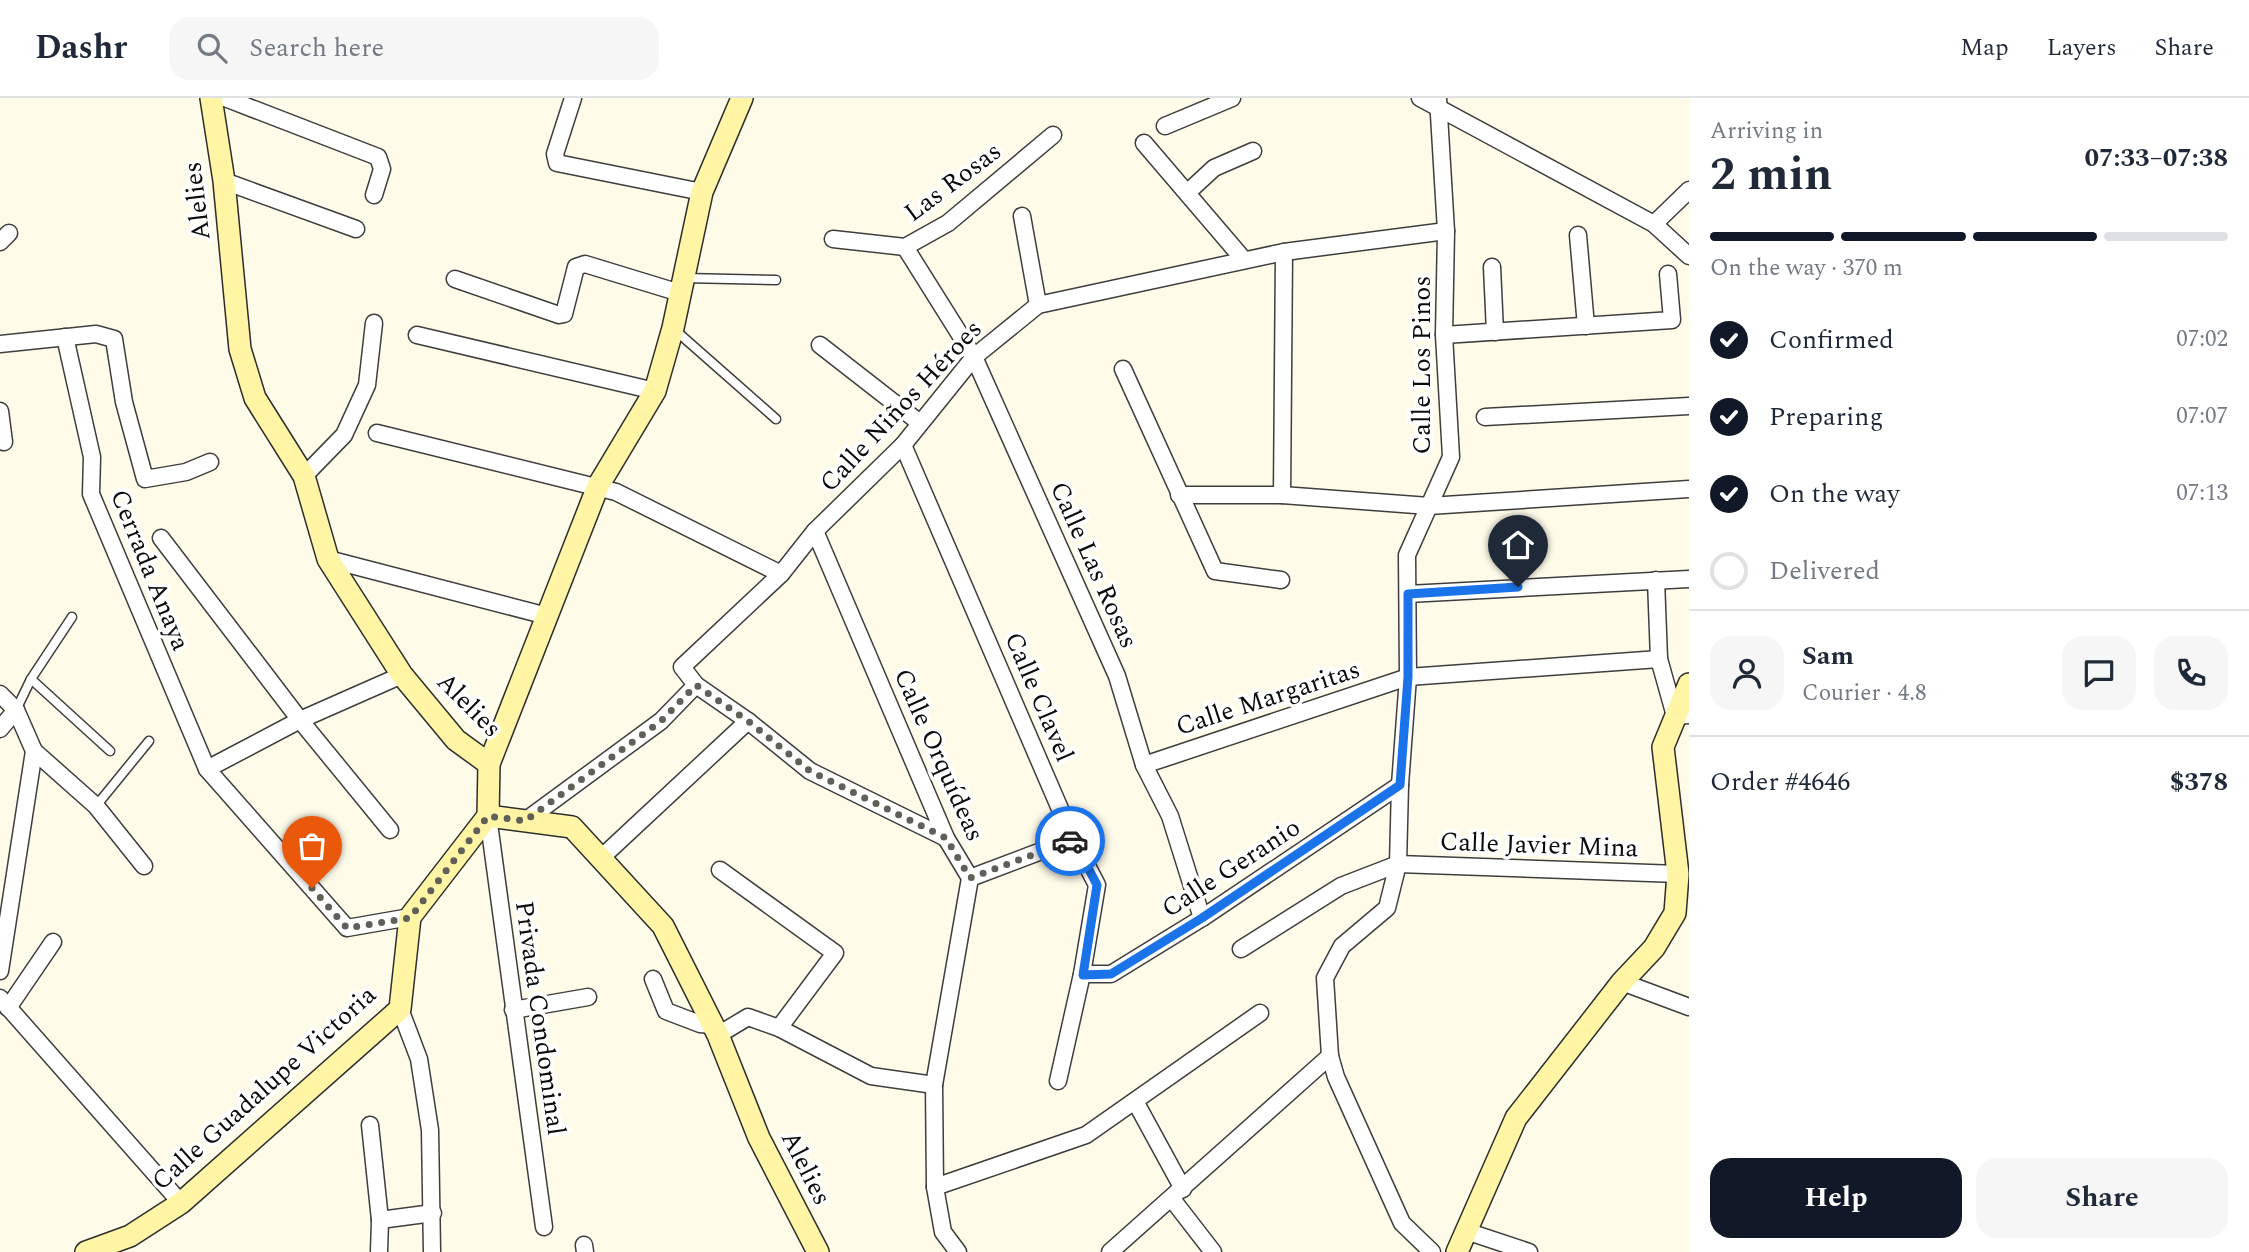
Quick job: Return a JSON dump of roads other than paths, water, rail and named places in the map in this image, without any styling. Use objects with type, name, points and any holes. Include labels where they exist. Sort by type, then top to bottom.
[{"type":"street","name":"Alelies","points":[[211,98],[224,181],[240,349],[255,398],[304,476],[328,559],[402,675],[456,740],[489,764],[488,816],[572,827],[663,926],[715,1030],[759,1138],[818,1252]]},
{"type":"street","points":[[225,98],[379,157],[382,169],[374,195]]},
{"type":"street","points":[[573,98],[555,154],[557,163],[702,192]]},
{"type":"street","points":[[489,764],[598,486],[655,391],[673,328],[702,192],[742,98]]},
{"type":"street","points":[[1165,126],[1232,98]]},
{"type":"street","points":[[1420,98],[1437,103],[1654,223],[1689,256]]},
{"type":"street","name":"Calle Los Pinos","points":[[1432,1252],[1402,1223],[1336,1077],[1330,1056],[1325,978],[1342,946],[1387,908],[1398,864],[1400,785],[1408,677],[1406,555],[1451,457],[1444,335],[1446,231],[1437,103]]},
{"type":"street","name":"Las Rosas","points":[[833,239],[905,247],[948,223],[1053,135]]},
{"type":"street","points":[[1144,143],[1244,260]]},
{"type":"street","points":[[1187,193],[1214,168],[1253,151]]},
{"type":"street","points":[[224,181],[356,229]]},
{"type":"street","points":[[1654,223],[1689,190]]},
{"type":"street","points":[[1022,216],[1038,305]]},
{"type":"street","name":"Calle Niños Héroes","points":[[696,685],[682,667],[781,574],[816,531],[903,445],[974,357],[1038,305],[1284,252],[1446,231]]},
{"type":"street","points":[[1578,235],[1586,326]]},
{"type":"street","name":"Calle Las Rosas","points":[[905,247],[974,357],[1117,676],[1143,765],[1170,816],[1202,918]]},
{"type":"street","points":[[1282,495],[1284,252]]},
{"type":"street","points":[[455,279],[559,316],[564,314],[576,267],[585,264],[682,286]]},
{"type":"street","points":[[1492,267],[1495,332]]},
{"type":"street","points":[[1444,335],[1672,320],[1668,274]]},
{"type":"street","points":[[304,476],[344,435],[368,385],[374,323]]},
{"type":"street","points":[[0,344],[96,334],[114,339],[124,402],[145,479],[186,472],[210,463]]},
{"type":"street","points":[[417,335],[655,391]]},
{"type":"street","name":"Cerrada Anaya","points":[[65,337],[92,457],[90,494],[174,697],[207,769]]},
{"type":"street","points":[[820,345],[920,423]]},
{"type":"street","points":[[1123,369],[1178,495],[1215,571],[1281,580]]},
{"type":"street","points":[[1485,417],[1689,406]]},
{"type":"street","points":[[0,411],[4,442]]},
{"type":"street","points":[[377,433],[616,492],[781,574]]},
{"type":"street","name":"Calle Clavel","points":[[903,445],[1073,839],[1097,885],[1083,975],[1058,1081]]},
{"type":"street","points":[[1178,495],[1282,495],[1429,506],[1689,489]]},
{"type":"street","name":"Calle Orquídeas","points":[[816,531],[946,838],[970,878],[934,1085],[934,1187],[943,1233],[958,1252]]},
{"type":"street","points":[[161,538],[300,720],[390,831]]},
{"type":"street","points":[[328,559],[547,616]]},
{"type":"street","points":[[1408,594],[1689,579]]},
{"type":"street","points":[[1656,580],[1659,659],[1682,716]]},
{"type":"street","name":"Calle Margaritas","points":[[1143,765],[1408,677],[1659,659]]},
{"type":"street","points":[[402,675],[300,720],[207,769],[347,928],[410,918],[488,816]]},
{"type":"street","points":[[1457,1252],[1516,1118],[1622,982],[1682,914],[1663,747],[1682,716],[1689,684]]},
{"type":"street","points":[[525,821],[661,721],[696,685],[748,721],[810,771],[946,838]]},
{"type":"street","points":[[0,694],[16,710],[34,751],[96,806],[144,866]]},
{"type":"street","points":[[0,729],[16,710]]},
{"type":"street","points":[[601,858],[748,721]]},
{"type":"street","points":[[0,971],[5,904],[34,751]]},
{"type":"street","name":"Calle Geranio","points":[[1083,975],[1111,974],[1202,918],[1400,785]]},
{"type":"street","name":"Privada Condominal","points":[[488,816],[544,1227]]},
{"type":"street","points":[[970,878],[1073,839]]},
{"type":"street","points":[[1241,949],[1341,886],[1398,864]]},
{"type":"street","name":"Calle Javier Mina","points":[[1398,864],[1678,874]]},
{"type":"street","points":[[720,870],[835,953],[779,1028]]},
{"type":"street","name":"Calle Guadalupe Victoria","points":[[86,1252],[130,1237],[181,1203],[400,1009],[410,918]]},
{"type":"street","points":[[52,942],[4,1003],[181,1203]]},
{"type":"street","points":[[653,979],[666,1011],[715,1030],[748,1017],[779,1028],[871,1076],[934,1085]]},
{"type":"street","points":[[1622,982],[1689,1007]]},
{"type":"street","points":[[513,1010],[588,997]]},
{"type":"street","points":[[400,1009],[419,1059],[430,1130],[432,1252]]},
{"type":"street","points":[[934,1187],[1086,1135],[1260,1013]]},
{"type":"street","points":[[1110,1252],[1330,1056]]},
{"type":"street","points":[[1135,1101],[1178,1194],[1213,1252]]},
{"type":"street","points":[[370,1125],[380,1220],[379,1252]]},
{"type":"street","points":[[380,1220],[433,1213]]},
{"type":"street","points":[[1466,1231],[1529,1252]]},
{"type":"lane","points":[[682,286],[776,279]]},
{"type":"lane","points":[[673,328],[776,419]]},
{"type":"lane","points":[[16,710],[31,679],[72,617]]},
{"type":"lane","points":[[31,679],[110,751]]},
{"type":"lane","points":[[96,806],[149,741]]}]
